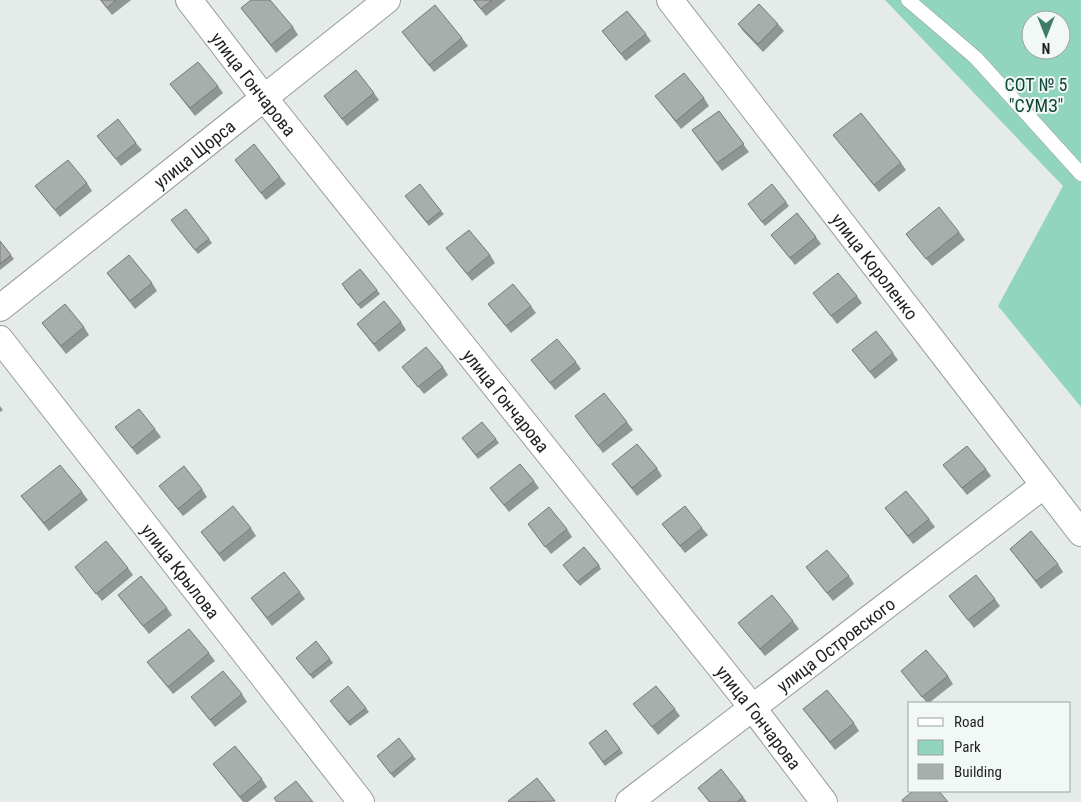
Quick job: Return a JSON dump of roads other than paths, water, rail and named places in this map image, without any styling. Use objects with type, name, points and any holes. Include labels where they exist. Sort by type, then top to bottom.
[{"type":"street","name":"улица Гончарова","points":[[189,0],[264,98],[752,707],[824,802]]},
{"type":"street","name":"улица Щорса","points":[[0,308],[387,0]]},
{"type":"street","name":"улица Короленко","points":[[670,0],[1081,534]]},
{"type":"street","name":"улица Крылова","points":[[0,339],[360,802]]},
{"type":"street","name":"улица Островского","points":[[628,802],[1043,486]]},
{"type":"lane","points":[[908,0],[976,58],[1081,174]]},
{"type":"park label","name":"СОТ № 5 \"СУМЗ\"","points":[[1036,94]]}]
